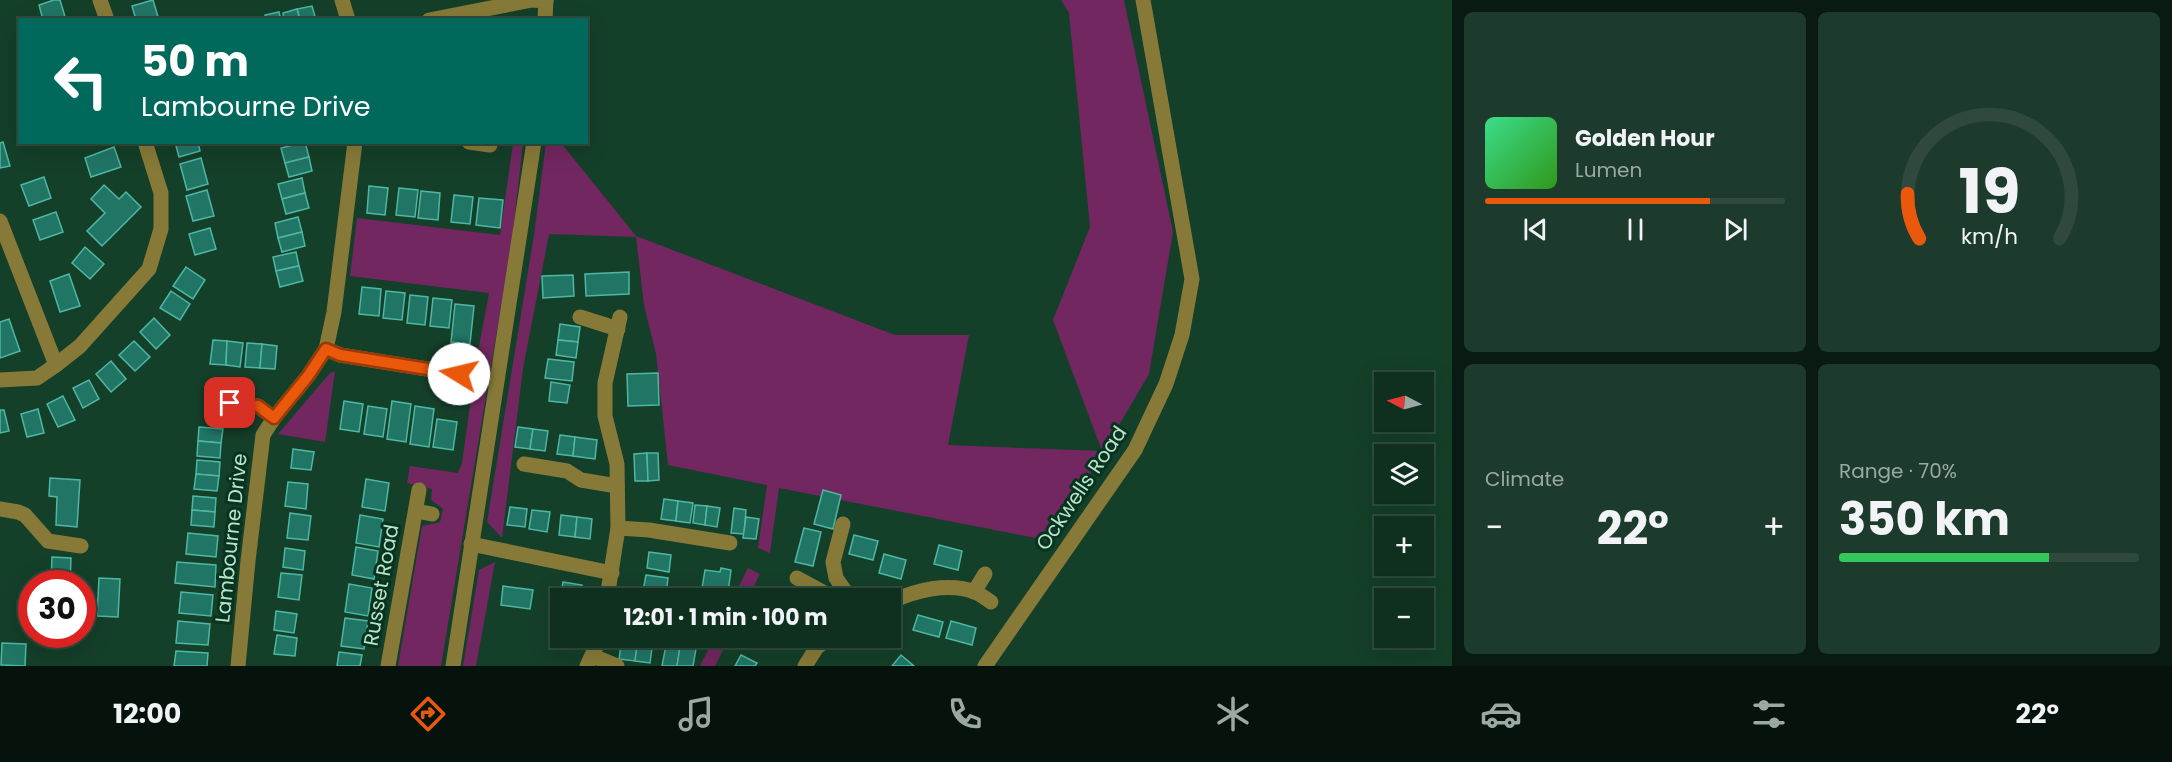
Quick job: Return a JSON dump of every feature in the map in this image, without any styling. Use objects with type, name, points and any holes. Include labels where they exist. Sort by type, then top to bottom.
[{"type":"street","points":[[100,0],[106,18]]},
{"type":"street","points":[[342,0],[347,18]]},
{"type":"street","points":[[439,18],[532,0],[546,0],[546,18]]},
{"type":"street","name":"Ockwells Road","points":[[985,666],[1135,450],[1166,384],[1182,335],[1192,279],[1143,0]]},
{"type":"street","points":[[0,380],[37,378],[56,365],[80,346],[149,269],[161,229],[161,193],[146,144]]},
{"type":"street","name":"Lambourne Drive","points":[[238,666],[263,435],[326,349],[334,312],[355,144]]},
{"type":"street","points":[[483,144],[490,145]]},
{"type":"street","points":[[453,666],[534,144]]},
{"type":"street","points":[[0,221],[56,365]]},
{"type":"street","points":[[580,317],[619,323],[605,383],[605,416],[617,464],[618,528],[609,588]]},
{"type":"street","points":[[326,349],[340,355],[459,374]]},
{"type":"street","points":[[230,403],[258,406],[274,418]]},
{"type":"street","points":[[525,464],[567,471],[581,480],[617,486]]},
{"type":"street","name":"Russet Road","points":[[388,666],[419,490]]},
{"type":"street","points":[[0,510],[26,515],[48,541],[81,546]]},
{"type":"street","name":"Russet Road","points":[[416,511],[432,514]]},
{"type":"street","points":[[843,524],[833,562],[836,578],[843,588]]},
{"type":"street","points":[[618,528],[649,530],[730,543]]},
{"type":"street","points":[[471,544],[612,573]]},
{"type":"street","points":[[974,592],[985,574]]},
{"type":"street","points":[[797,578],[816,588]]},
{"type":"street","points":[[901,597],[943,588],[974,592],[991,602]]},
{"type":"street","points":[[805,666],[816,648]]},
{"type":"street","points":[[590,661],[617,666]]},
{"type":"shaded area","points":[[1061,0],[1124,0],[1173,232],[1149,374],[1051,541],[779,488],[770,553],[758,548],[767,485],[668,465],[656,354],[644,305],[636,237],[549,234],[523,369],[502,538],[487,522],[534,235],[546,144],[562,144],[636,236],[895,335],[969,335],[948,445],[1102,451],[1053,320],[1090,227],[1069,13]]},
{"type":"shaded area","points":[[513,144],[523,144],[512,240],[441,666],[398,666],[422,526],[440,522],[443,509],[431,500],[432,489],[407,483],[410,466],[458,473],[462,463],[476,362],[489,293],[350,276],[357,218],[500,235]]},
{"type":"shaded area","points":[[335,371],[325,442],[278,434],[330,373]]},
{"type":"shaded area","points":[[495,562],[476,666],[463,666],[479,570]]},
{"type":"shaded area","points":[[748,568],[760,574],[753,588],[738,588]]},
{"type":"shaded area","points":[[709,648],[724,648],[715,666],[700,666]]},
{"type":"building","points":[[60,0],[65,18],[42,18],[39,5]]},
{"type":"building","points":[[153,0],[158,18],[135,18],[132,6]]},
{"type":"building","points":[[312,6],[315,18],[299,18],[297,9]]},
{"type":"building","points":[[297,9],[299,18],[284,18],[283,13]]},
{"type":"building","points":[[279,12],[280,18],[266,18],[265,15]]},
{"type":"building","points":[[3,142],[10,166],[0,168],[0,143]]},
{"type":"building","points":[[176,144],[198,144],[200,151],[179,157]]},
{"type":"building","points":[[306,144],[309,157],[285,163],[281,148]]},
{"type":"building","points":[[114,147],[121,167],[91,177],[85,158]]},
{"type":"building","points":[[309,157],[312,171],[289,177],[285,163]]},
{"type":"building","points":[[201,158],[208,184],[187,190],[180,164]]},
{"type":"building","points":[[44,177],[51,198],[29,206],[21,185]]},
{"type":"building","points":[[302,178],[305,193],[282,199],[278,184]]},
{"type":"building","points":[[104,185],[119,199],[126,192],[141,207],[102,246],[87,231],[105,213],[91,199]]},
{"type":"building","points":[[369,186],[388,188],[385,215],[367,213]]},
{"type":"building","points":[[399,188],[418,190],[415,217],[396,215]]},
{"type":"building","points":[[207,190],[214,216],[193,221],[186,196]]},
{"type":"building","points":[[421,191],[440,193],[438,220],[418,218]]},
{"type":"building","points":[[305,193],[309,208],[286,214],[282,199]]},
{"type":"building","points":[[454,195],[473,197],[470,224],[451,222]]},
{"type":"building","points":[[479,198],[503,200],[500,228],[476,225]]},
{"type":"building","points":[[56,212],[63,232],[40,240],[33,220]]},
{"type":"building","points":[[298,217],[302,232],[278,238],[275,223]]},
{"type":"building","points":[[210,228],[216,249],[195,255],[189,234]]},
{"type":"building","points":[[302,232],[305,246],[282,252],[278,238]]},
{"type":"building","points":[[85,247],[104,264],[90,279],[72,263]]},
{"type":"building","points":[[296,252],[299,266],[276,271],[273,257]]},
{"type":"building","points":[[299,266],[303,281],[280,287],[276,271]]},
{"type":"building","points":[[186,267],[205,280],[193,299],[173,286]]},
{"type":"building","points":[[629,272],[629,294],[586,296],[585,274]]},
{"type":"building","points":[[69,274],[80,306],[60,312],[50,281]]},
{"type":"building","points":[[573,275],[574,296],[543,298],[542,276]]},
{"type":"building","points":[[362,287],[381,289],[379,316],[359,314]]},
{"type":"building","points":[[171,291],[190,304],[180,320],[160,308]]},
{"type":"building","points":[[386,291],[405,293],[402,320],[383,318]]},
{"type":"building","points":[[410,295],[428,297],[425,325],[407,323]]},
{"type":"building","points":[[433,298],[452,300],[449,328],[430,326]]},
{"type":"building","points":[[455,304],[474,306],[470,344],[451,342]]},
{"type":"building","points":[[154,318],[170,335],[156,349],[140,332]]},
{"type":"building","points":[[9,319],[20,351],[0,358],[0,322]]},
{"type":"building","points":[[560,324],[580,327],[578,342],[558,340]]},
{"type":"building","points":[[213,340],[227,341],[226,365],[210,364]]},
{"type":"building","points":[[558,340],[578,342],[576,358],[556,355]]},
{"type":"building","points":[[134,341],[150,357],[135,371],[119,355]]},
{"type":"building","points":[[227,341],[243,343],[240,367],[226,365]]},
{"type":"building","points":[[247,343],[262,344],[260,368],[245,367]]},
{"type":"building","points":[[262,344],[277,346],[275,369],[260,368]]},
{"type":"building","points":[[548,359],[574,362],[572,381],[545,378]]},
{"type":"building","points":[[111,361],[126,379],[111,392],[96,374]]},
{"type":"building","points":[[658,373],[659,405],[628,406],[627,374]]},
{"type":"building","points":[[89,380],[99,399],[83,408],[73,388]]},
{"type":"building","points":[[551,382],[570,385],[567,403],[549,401]]},
{"type":"building","points":[[63,396],[75,420],[58,427],[47,404]]},
{"type":"building","points":[[344,401],[363,404],[359,432],[340,429]]},
{"type":"building","points":[[392,401],[411,404],[406,442],[387,439]]},
{"type":"building","points":[[368,406],[387,409],[383,437],[364,434]]},
{"type":"building","points":[[415,406],[434,409],[429,447],[410,444]]},
{"type":"building","points":[[38,409],[44,433],[27,437],[21,414]]},
{"type":"building","points":[[0,410],[4,410],[9,431],[0,433]]},
{"type":"building","points":[[437,419],[457,422],[453,450],[433,447]]},
{"type":"building","points":[[199,427],[223,429],[221,443],[198,441]]},
{"type":"building","points":[[518,427],[533,429],[530,449],[515,447]]},
{"type":"building","points":[[533,429],[548,431],[545,451],[530,449]]},
{"type":"building","points":[[560,435],[575,437],[573,456],[557,454]]},
{"type":"building","points":[[575,437],[597,440],[595,459],[573,456]]},
{"type":"building","points":[[198,441],[221,443],[220,458],[197,456]]},
{"type":"building","points":[[293,449],[314,452],[311,470],[291,468]]},
{"type":"building","points":[[647,453],[648,481],[635,481],[634,454]]},
{"type":"building","points":[[647,453],[658,453],[659,480],[648,481]]},
{"type":"building","points":[[197,460],[220,462],[219,476],[196,474]]},
{"type":"building","points":[[196,474],[219,476],[217,491],[194,489]]},
{"type":"building","points":[[50,478],[80,480],[77,527],[56,525],[57,497],[49,496]]},
{"type":"building","points":[[366,479],[389,483],[385,511],[362,507]]},
{"type":"building","points":[[288,482],[308,484],[306,509],[285,506]]},
{"type":"building","points":[[823,490],[841,495],[833,529],[814,524]]},
{"type":"building","points":[[193,496],[216,498],[215,512],[192,510]]},
{"type":"building","points":[[664,499],[678,501],[676,521],[661,519]]},
{"type":"building","points":[[678,501],[693,503],[690,523],[676,521]]},
{"type":"building","points":[[695,505],[707,506],[705,525],[693,523]]},
{"type":"building","points":[[707,506],[720,508],[717,527],[705,525]]},
{"type":"building","points":[[510,507],[527,509],[525,527],[507,525]]},
{"type":"building","points":[[734,508],[746,510],[744,534],[731,533]]},
{"type":"building","points":[[192,510],[215,512],[214,527],[191,525]]},
{"type":"building","points":[[532,510],[550,512],[547,532],[529,529]]},
{"type":"building","points":[[290,513],[311,516],[308,540],[287,538]]},
{"type":"building","points":[[360,515],[383,519],[379,547],[356,543]]},
{"type":"building","points":[[561,515],[577,517],[575,537],[559,535]]},
{"type":"building","points":[[577,517],[592,519],[590,539],[575,537]]},
{"type":"building","points":[[746,517],[759,519],[756,539],[743,538]]},
{"type":"building","points":[[804,528],[821,532],[813,566],[795,562]]},
{"type":"building","points":[[188,533],[218,536],[216,557],[186,554]]},
{"type":"building","points":[[854,535],[878,541],[873,560],[849,554]]},
{"type":"building","points":[[939,545],[962,551],[958,570],[934,564]]},
{"type":"building","points":[[356,547],[378,551],[374,579],[352,575]]},
{"type":"building","points":[[285,548],[305,551],[303,570],[283,567]]},
{"type":"building","points":[[649,552],[671,555],[669,572],[647,568]]},
{"type":"building","points":[[884,554],[906,560],[901,579],[879,573]]},
{"type":"building","points":[[52,557],[71,558],[71,570],[52,570]]},
{"type":"building","points":[[177,562],[216,565],[215,587],[175,583]]},
{"type":"building","points":[[721,568],[731,570],[729,588],[702,588],[705,570],[720,572]]},
{"type":"building","points":[[281,573],[302,575],[299,600],[278,597]]},
{"type":"building","points":[[646,575],[668,578],[667,588],[644,588]]},
{"type":"building","points":[[99,578],[120,579],[118,617],[97,616]]},
{"type":"building","points":[[563,582],[582,585],[582,588],[562,588]]},
{"type":"building","points":[[349,584],[372,588],[368,616],[345,612]]},
{"type":"building","points":[[503,586],[533,590],[530,609],[501,605]]},
{"type":"building","points":[[181,592],[213,595],[211,616],[179,613]]},
{"type":"building","points":[[276,611],[297,614],[294,633],[274,630]]},
{"type":"building","points":[[918,615],[943,622],[939,637],[913,630]]},
{"type":"building","points":[[345,618],[368,621],[364,649],[341,646]]},
{"type":"building","points":[[178,621],[210,624],[208,645],[176,643]]},
{"type":"building","points":[[951,621],[976,628],[972,645],[946,638]]},
{"type":"building","points":[[277,635],[297,638],[295,656],[274,654]]},
{"type":"building","points":[[2,643],[18,644],[18,648],[26,648],[25,666],[1,665]]},
{"type":"building","points":[[621,648],[637,648],[635,661],[619,659]]},
{"type":"building","points":[[637,648],[652,648],[650,663],[635,661]]},
{"type":"building","points":[[665,648],[680,648],[677,666],[662,666]]},
{"type":"building","points":[[680,648],[696,649],[693,666],[677,666]]},
{"type":"building","points":[[176,651],[208,653],[207,666],[174,666]]},
{"type":"building","points":[[339,652],[362,655],[360,666],[337,666]]},
{"type":"building","points":[[741,655],[757,663],[755,666],[735,666]]},
{"type":"building","points":[[901,655],[914,666],[892,666]]},
{"type":"route","points":[[230,403],[258,406],[274,418],[308,376],[326,349],[340,355],[459,374]]}]
